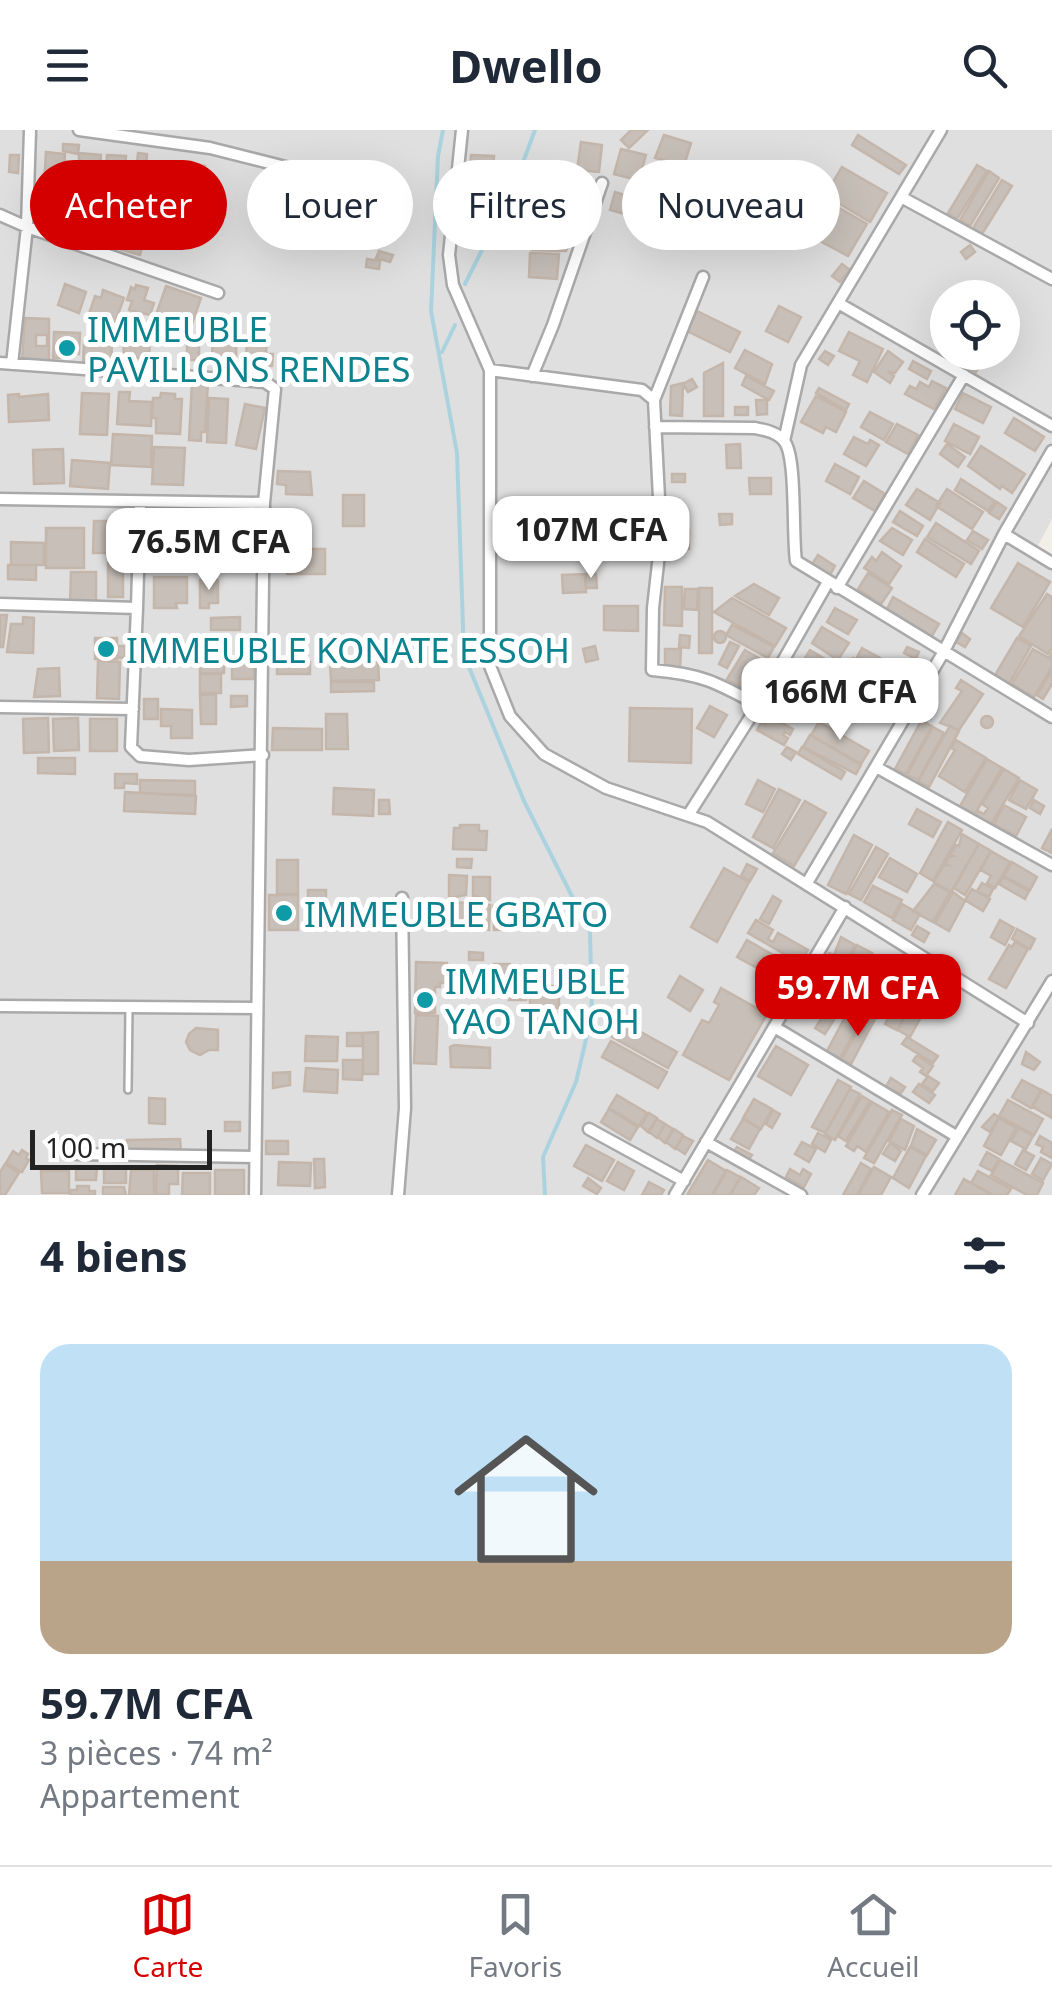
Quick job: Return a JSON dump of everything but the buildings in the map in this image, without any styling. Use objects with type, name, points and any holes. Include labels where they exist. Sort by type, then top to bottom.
[{"type":"street","points":[[30,130],[27,228],[6,363],[231,379],[273,385],[276,389],[264,503],[255,1195]]},
{"type":"street","points":[[79,130],[210,148],[258,160]]},
{"type":"street","points":[[462,130],[449,256],[454,284],[490,370],[490,666],[510,716],[544,754],[606,788],[689,814],[845,906],[1028,1023]]},
{"type":"street","points":[[784,441],[801,366],[941,130]]},
{"type":"street","points":[[901,197],[1052,279]]},
{"type":"street","points":[[0,215],[27,228],[218,293]]},
{"type":"street","points":[[532,376],[579,250]]},
{"type":"street","points":[[703,277],[654,400],[661,538],[653,608],[652,670],[711,679],[758,705]]},
{"type":"street","points":[[838,303],[1052,426]]},
{"type":"street","points":[[490,370],[642,390],[654,400]]},
{"type":"street","points":[[689,814],[964,376]]},
{"type":"street","points":[[655,426],[755,428],[770,431],[784,441],[791,456],[796,561],[1052,717]]},
{"type":"street","points":[[807,883],[943,653],[1052,451]]},
{"type":"street","points":[[0,499],[264,503]]},
{"type":"street","points":[[140,502],[131,747],[140,756],[190,760],[262,755]]},
{"type":"street","points":[[1004,534],[1052,562]]},
{"type":"street","points":[[0,604],[137,608]]},
{"type":"street","points":[[0,707],[133,709]]},
{"type":"street","points":[[876,767],[1052,865]]},
{"type":"street","points":[[398,1195],[406,1108],[402,898]]},
{"type":"street","points":[[676,1195],[845,906]]},
{"type":"street","points":[[922,1195],[1052,982]]},
{"type":"street","points":[[0,1006],[257,1008]]},
{"type":"street","points":[[776,1028],[956,1136]]},
{"type":"street","points":[[589,1129],[684,1181]]},
{"type":"street","points":[[706,1142],[801,1195]]},
{"type":"street","points":[[77,1154],[255,1157]]},
{"type":"lane","points":[[128,1090],[129,1007]]},
{"type":"shaded area","points":[[0,130],[1052,130],[1052,519],[1033,555],[1052,566],[1052,1195],[0,1195]]},
{"type":"waterway","points":[[443,130],[438,156],[431,311],[457,453],[464,655],[524,801],[590,932],[592,1014],[576,1082],[543,1157],[545,1195]]},
{"type":"waterway","points":[[465,284],[515,184],[535,130]]},
{"type":"waterway","points":[[442,352],[455,325]]},
{"type":"place","name":"IMMEUBLE PAVILLONS RENDES","points":[[67,348]]},
{"type":"place","name":"IMMEUBLE KONATE ESSOH","points":[[106,649]]},
{"type":"place","name":"IMMEUBLE GBATO","points":[[284,913]]},
{"type":"place","name":"IMMEUBLE YAO TANOH","points":[[425,1000]]}]
